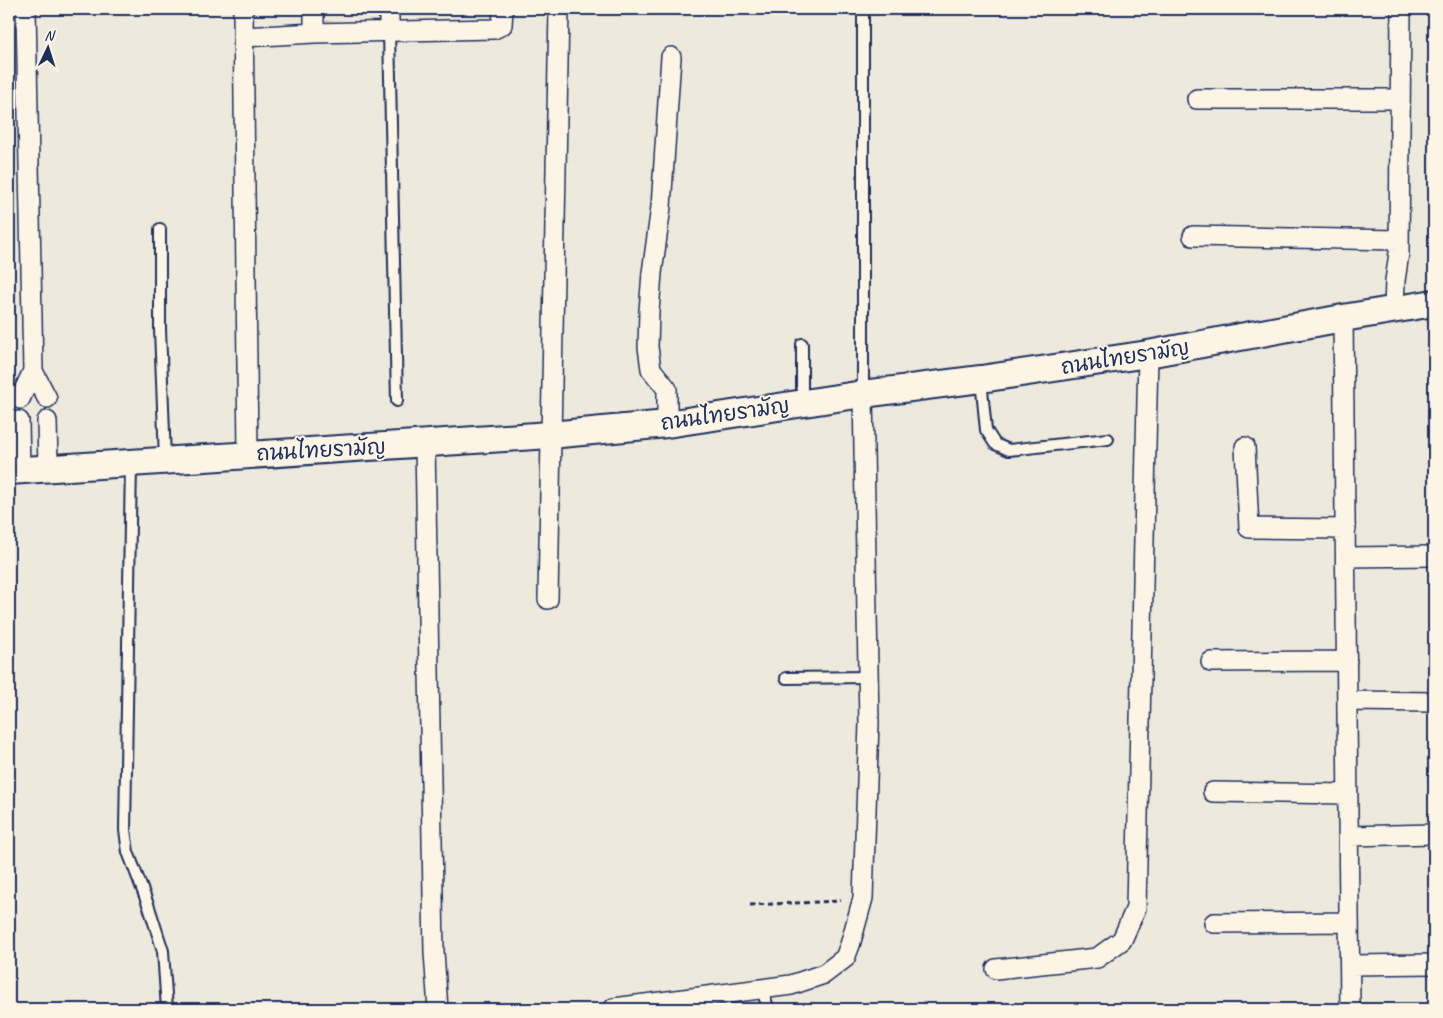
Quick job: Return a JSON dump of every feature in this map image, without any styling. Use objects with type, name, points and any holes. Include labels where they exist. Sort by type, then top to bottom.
[{"type":"street","points":[[20,399],[33,371],[26,9]]},
{"type":"street","points":[[243,9],[248,454]]},
{"type":"street","points":[[314,9],[314,33]]},
{"type":"street","points":[[389,9],[389,32]]},
{"type":"street","points":[[243,37],[314,33],[494,29],[502,25],[503,9]]},
{"type":"street","points":[[548,599],[559,9]]},
{"type":"street","points":[[1394,309],[1399,240],[1401,9]]},
{"type":"street","points":[[667,424],[666,389],[651,369],[648,347],[652,273],[661,207],[671,57]]},
{"type":"street","points":[[1197,99],[1400,99]]},
{"type":"street","points":[[1193,236],[1399,240]]},
{"type":"street","name":"ถนนไทยรามัญ","points":[[15,471],[48,467],[550,435],[667,424],[1148,354],[1434,303]]},
{"type":"street","points":[[1343,318],[1350,1009]]},
{"type":"street","points":[[996,969],[1097,958],[1122,940],[1136,908],[1148,354]]},
{"type":"street","points":[[33,371],[47,398]]},
{"type":"street","points":[[614,1008],[791,984],[824,974],[845,958],[863,898],[870,723],[863,394]]},
{"type":"street","points":[[47,421],[48,467]]},
{"type":"street","points":[[15,471],[20,422]]},
{"type":"street","points":[[425,444],[434,952],[438,1009]]},
{"type":"street","points":[[1245,447],[1248,528],[1346,529]]},
{"type":"street","points":[[1346,557],[1434,556]]},
{"type":"street","points":[[1211,662],[1347,661]]},
{"type":"street","points":[[1348,701],[1434,702]]},
{"type":"street","points":[[1213,792],[1348,794]]},
{"type":"street","points":[[1349,836],[1434,834]]},
{"type":"street","points":[[1214,923],[1349,922]]},
{"type":"street","points":[[1350,965],[1434,964]]},
{"type":"lane","points":[[863,9],[863,394]]},
{"type":"lane","points":[[389,32],[397,401]]},
{"type":"lane","points":[[160,229],[160,329],[165,460]]},
{"type":"lane","points":[[802,344],[802,403]]},
{"type":"lane","points":[[981,379],[986,430],[995,444],[1009,450],[1108,439]]},
{"type":"lane","points":[[132,462],[125,830],[128,852],[149,907],[163,952],[167,1009]]},
{"type":"lane","points":[[786,678],[868,677]]},
{"type":"lane","points":[[761,989],[770,1009]]},
{"type":"path","points":[[750,906],[831,902],[863,898]]}]
